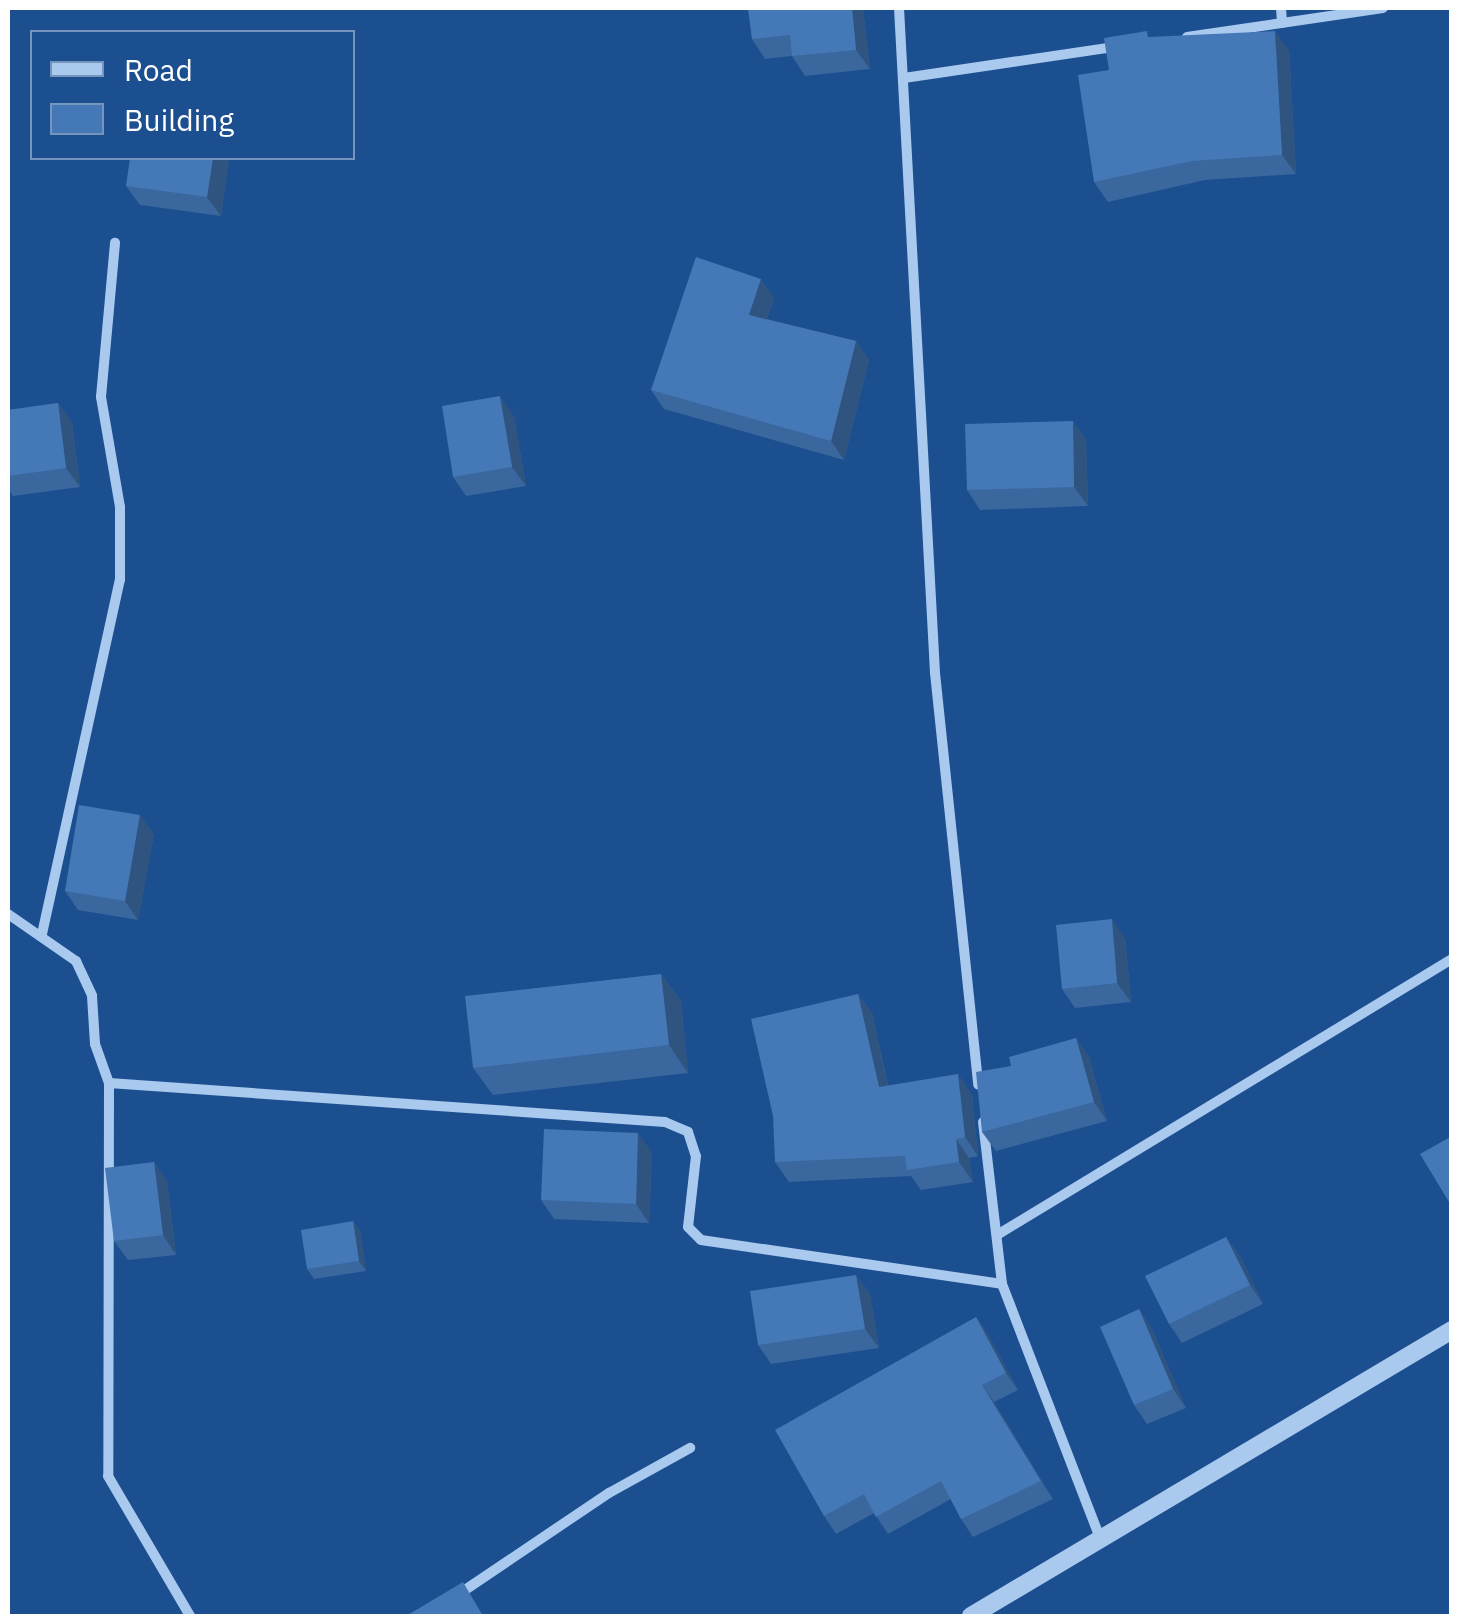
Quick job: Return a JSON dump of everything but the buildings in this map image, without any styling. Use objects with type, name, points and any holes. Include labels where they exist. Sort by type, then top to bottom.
[{"type":"street","points":[[899,8],[936,674],[1002,1284],[1101,1541]]},
{"type":"street","points":[[1281,8],[1282,22]]},
{"type":"street","points":[[1169,39],[1384,8]]},
{"type":"street","points":[[904,78],[1131,45]]},
{"type":"street","points":[[42,934],[120,580],[120,507],[101,397],[115,243]]},
{"type":"street","points":[[8,914],[76,961],[92,996],[95,1044],[109,1083],[108,1476],[190,1616]]},
{"type":"street","points":[[997,1235],[1452,959]]},
{"type":"street","points":[[109,1083],[665,1122],[688,1132],[696,1156],[688,1227],[701,1240],[1002,1284]]},
{"type":"street","points":[[972,1616],[1452,1330]]},
{"type":"street","points":[[440,1606],[610,1493],[690,1448]]}]
